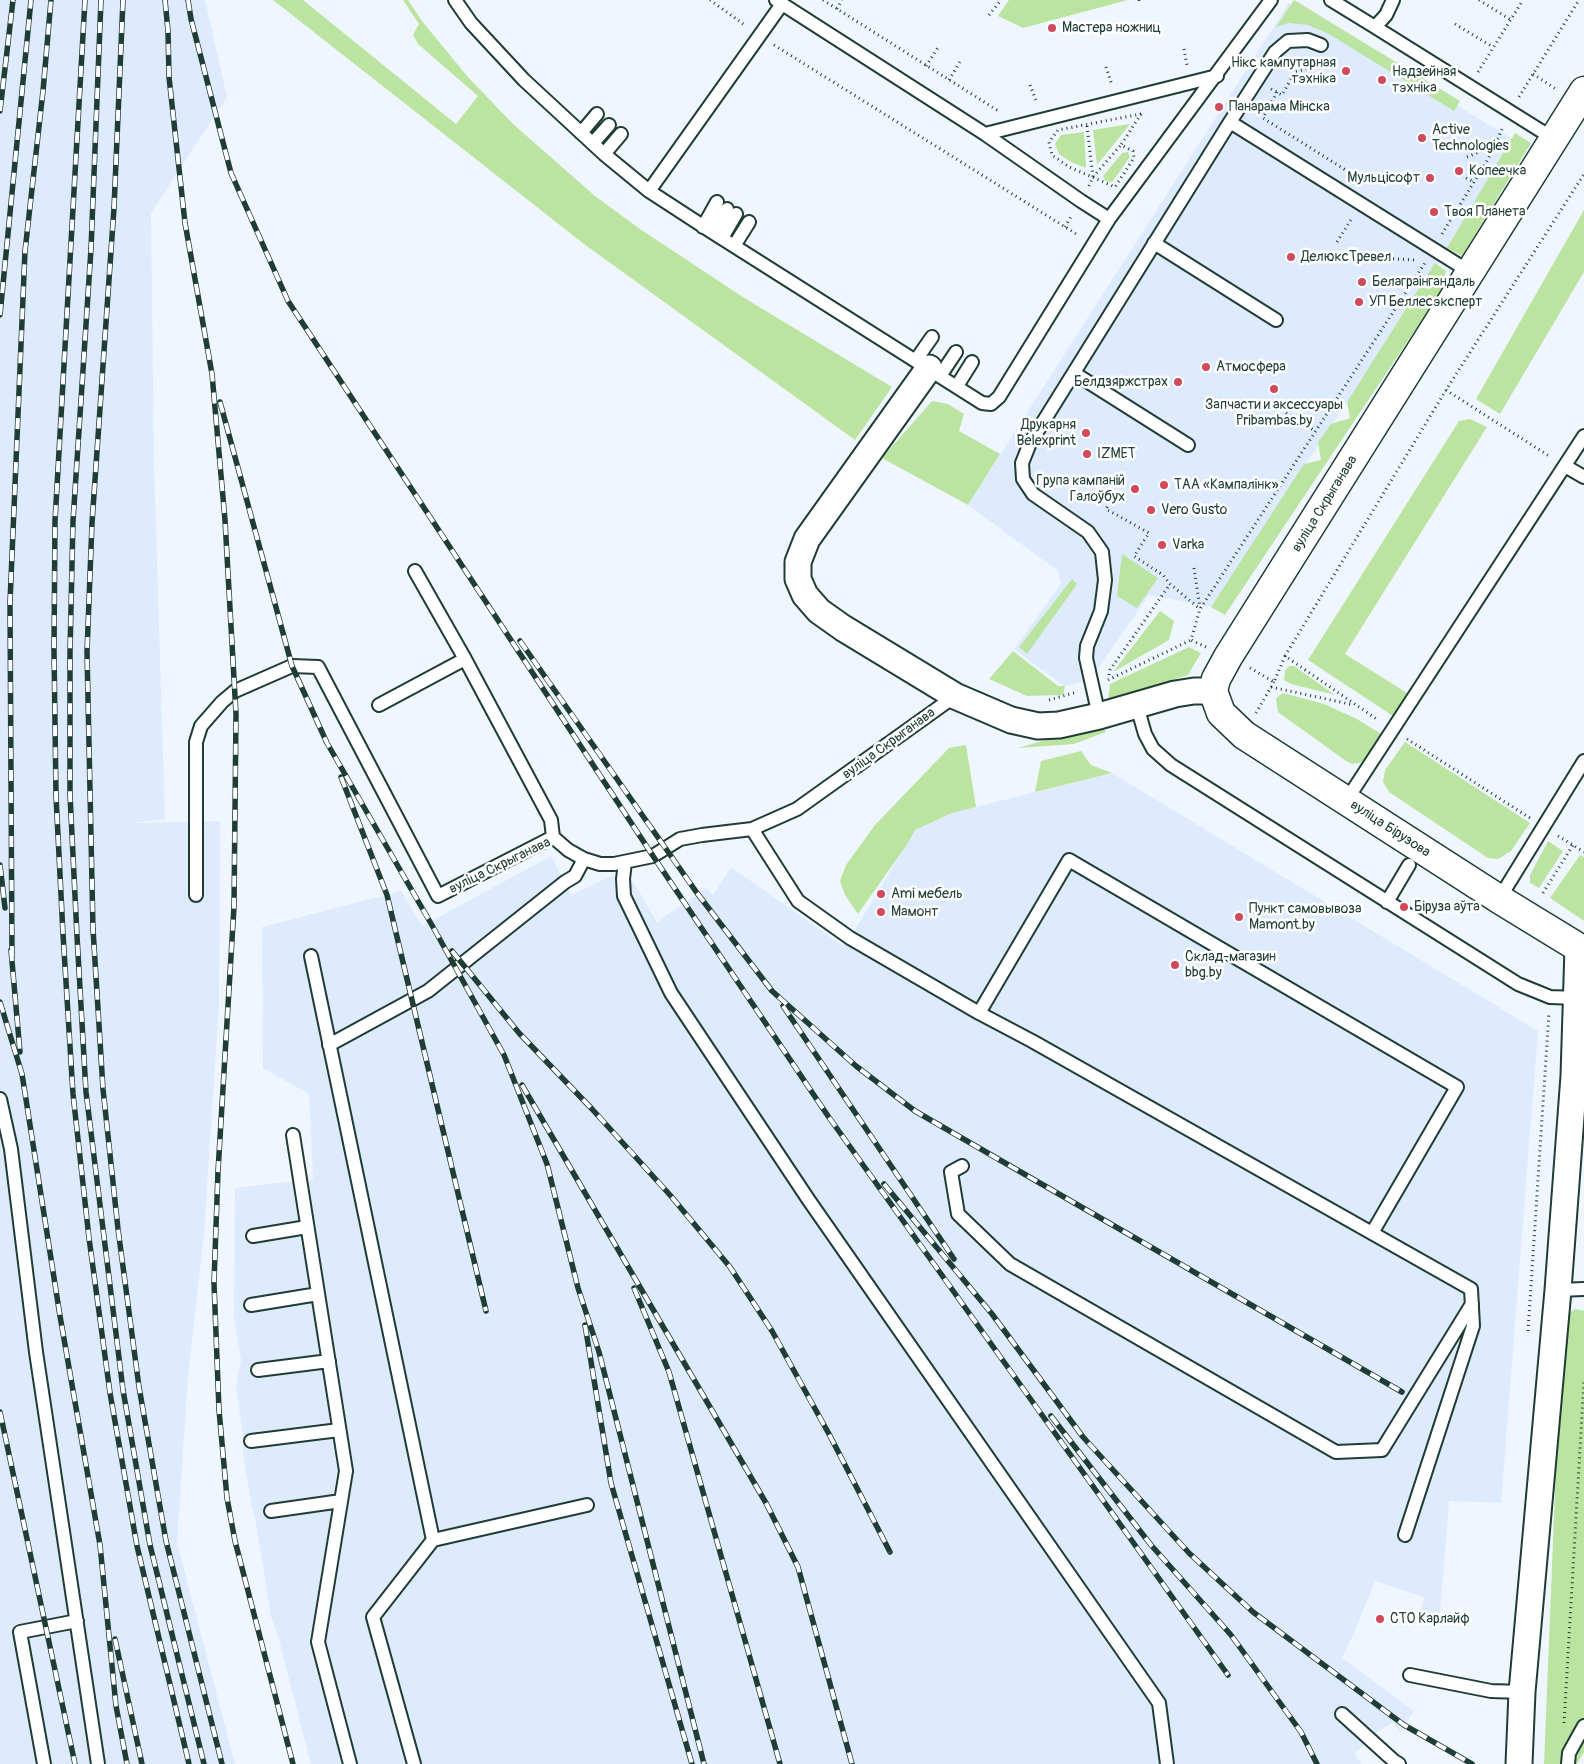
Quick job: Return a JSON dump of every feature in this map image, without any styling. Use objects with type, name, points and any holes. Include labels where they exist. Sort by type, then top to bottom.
[{"type":"street","name":"вуліца Скрыганава","points":[[928,368],[807,539],[798,562],[798,579],[805,595],[819,611],[843,628],[955,696],[1011,720],[1038,726],[1059,725],[1099,716],[1194,690],[1214,691],[1216,679],[1228,657],[1584,91]]},
{"type":"street","name":"вуліца Бірузова","points":[[1214,691],[1221,713],[1244,735],[1581,950]]},
{"type":"street","points":[[1519,1764],[1522,1692],[1580,1030],[1577,998],[1581,950]]},
{"type":"lane","points":[[455,0],[471,23],[524,80],[604,154],[649,191],[982,403],[991,404],[999,397],[1109,219],[1217,76],[1271,0]]},
{"type":"lane","points":[[1331,0],[1554,139]]},
{"type":"lane","points":[[1375,27],[1386,15],[1393,0]]},
{"type":"lane","points":[[649,191],[759,35],[779,2],[985,134],[1109,219]]},
{"type":"lane","points":[[1099,716],[1086,658],[1087,646],[1101,611],[1105,580],[1102,552],[1088,532],[1033,494],[1023,479],[1022,463],[1030,443],[1275,52],[1288,41],[1308,40],[1320,45]]},
{"type":"lane","points":[[985,134],[1217,76]]},
{"type":"lane","points":[[581,133],[597,114]]},
{"type":"lane","points":[[1230,122],[1470,272]]},
{"type":"lane","points":[[592,143],[610,125]]},
{"type":"lane","points":[[604,154],[621,134]]},
{"type":"lane","points":[[712,232],[727,208],[712,232]]},
{"type":"lane","points":[[734,246],[749,222]]},
{"type":"lane","points":[[1154,243],[1276,320]]},
{"type":"lane","points":[[928,368],[932,337]]},
{"type":"lane","points":[[928,368],[956,352]]},
{"type":"lane","points":[[957,386],[972,362]]},
{"type":"lane","points":[[1074,373],[1188,445]]},
{"type":"lane","points":[[1346,801],[1584,436]]},
{"type":"lane","points":[[1565,466],[1584,478]]},
{"type":"lane","points":[[415,571],[465,659],[551,820],[553,837]]},
{"type":"lane","points":[[379,705],[465,659]]},
{"type":"lane","name":"вуліца Скрыганава","points":[[196,896],[196,742],[201,726],[222,702],[235,691],[292,666],[318,667],[438,896],[553,837],[568,850],[584,859],[600,864],[614,864],[653,856],[680,839],[752,829],[797,810],[955,696]]},
{"type":"lane","points":[[1137,706],[1153,749],[1171,765],[1518,984],[1550,997],[1577,998]]},
{"type":"lane","points":[[1499,899],[1584,761]]},
{"type":"lane","points":[[752,829],[798,901],[850,938],[979,1013],[1471,1289],[1473,1326],[1406,1535]]},
{"type":"lane","points":[[330,1045],[428,991],[557,888],[575,876],[581,868],[584,859]]},
{"type":"lane","points":[[979,1013],[1070,860],[1457,1087],[1372,1233]]},
{"type":"lane","points":[[625,862],[622,879],[624,896],[671,993],[808,1199],[1158,1703],[1167,1764]]},
{"type":"lane","points":[[1387,902],[1409,865]]},
{"type":"lane","points":[[311,956],[433,1540]]},
{"type":"lane","points":[[0,1099],[11,1149],[36,1352],[98,1764]]},
{"type":"lane","points":[[293,1135],[346,1471],[318,1642],[350,1764]]},
{"type":"lane","points":[[962,1166],[951,1172],[958,1214],[1010,1264],[1336,1452],[1382,1450],[1472,1304]]},
{"type":"lane","points":[[253,1236],[307,1227]]},
{"type":"lane","points":[[1558,1290],[1584,1289]]},
{"type":"lane","points":[[251,1305],[318,1294]]},
{"type":"lane","points":[[258,1370],[329,1361]]},
{"type":"lane","points":[[251,1441],[339,1430]]},
{"type":"lane","points":[[271,1511],[341,1501]]},
{"type":"lane","points":[[414,1764],[373,1617],[433,1540],[587,1505]]},
{"type":"lane","points":[[44,1764],[20,1632],[77,1621]]},
{"type":"lane","points":[[1410,1675],[1491,1691],[1522,1692]]},
{"type":"lane","points":[[1342,1714],[1399,1764]]},
{"type":"lane","points":[[1568,1764],[1569,1752],[1584,1726]]},
{"type":"path","points":[[710,0],[759,35],[1093,245]]},
{"type":"path","points":[[823,0],[1003,115]]},
{"type":"path","points":[[837,9],[842,0]]},
{"type":"path","points":[[989,14],[1001,0]]},
{"type":"path","points":[[1478,0],[1510,20]]},
{"type":"path","points":[[1469,85],[1523,0]]},
{"type":"path","points":[[1434,249],[1494,146],[1510,110],[1579,0]]},
{"type":"path","points":[[1455,24],[1493,47]]},
{"type":"path","points":[[926,66],[939,46]]},
{"type":"path","points":[[1184,49],[1188,68]]},
{"type":"path","points":[[949,80],[961,60]]},
{"type":"path","points":[[1104,89],[1113,87],[1106,67]]},
{"type":"path","points":[[1268,87],[1282,95],[1296,72],[1306,69]]},
{"type":"path","points":[[1029,107],[1038,104],[1030,85]]},
{"type":"path","points":[[1093,177],[1121,145],[1141,114],[1058,130],[1049,142],[1052,155],[1069,167],[1115,187],[1134,158],[1133,151],[1121,145]]},
{"type":"path","points":[[1087,125],[1093,177]]},
{"type":"path","points":[[1467,156],[1494,146]]},
{"type":"path","points":[[1378,258],[1426,260],[1200,609],[1192,640],[1274,682],[1285,656],[1446,390],[1584,174]]},
{"type":"path","points":[[1466,178],[1474,182]]},
{"type":"path","points":[[1446,390],[1565,466]]},
{"type":"path","points":[[1286,413],[1315,431]]},
{"type":"path","points":[[1112,498],[1106,509],[1149,534],[1134,556],[1163,575],[1170,584],[1200,609]]},
{"type":"path","points":[[1194,568],[1200,609]]},
{"type":"path","points":[[1108,681],[1110,670],[1170,584]]},
{"type":"path","points":[[1285,656],[1392,730],[1584,852]]},
{"type":"path","points":[[1271,687],[1356,705]]},
{"type":"path","points":[[1543,893],[1573,845]]},
{"type":"path","points":[[1564,1725],[1584,1381]]},
{"type":"shaded area","points":[[0,0],[205,0],[227,97],[151,213],[154,463],[165,819],[131,823],[220,821],[219,1004],[204,1234],[188,1376],[177,1543],[235,1764],[0,1764]]},
{"type":"shaded area","points":[[1289,3],[1519,143],[1211,607],[1149,595],[1090,680],[1064,686],[1014,649],[1061,584],[1058,571],[968,505]]},
{"type":"shaded area","points":[[1112,773],[1538,1031],[1501,1503],[1449,1501],[1440,1614],[1421,1614],[1424,1597],[1375,1581],[1342,1658],[1414,1711],[1400,1733],[1393,1722],[1376,1733],[1354,1754],[1362,1764],[311,1764],[278,1636],[271,1617],[243,1453],[243,1434],[236,1388],[241,1360],[234,1317],[235,1188],[313,1179],[309,1094],[263,1068],[262,927],[401,891],[422,926],[551,856],[572,895],[611,876],[623,879],[634,883],[657,922],[706,888],[713,895],[731,867],[842,945],[850,938],[915,830],[952,813]]},
{"type":"green space","points":[[273,0],[303,0],[456,124],[478,96],[418,44],[413,35],[419,24],[403,0],[408,0],[422,21],[467,76],[513,124],[595,196],[640,229],[746,299],[892,387],[855,440],[584,244]]},
{"type":"green space","points":[[1009,0],[1128,0],[1023,28],[998,16]]},
{"type":"green space","points":[[1294,0],[1460,101],[1454,111],[1329,34],[1308,25],[1288,23],[1276,27]]},
{"type":"green space","points":[[1130,124],[1097,165],[1093,130]]},
{"type":"green space","points":[[1084,132],[1086,168],[1071,162],[1059,154],[1055,144],[1061,135]]},
{"type":"green space","points":[[1515,133],[1531,143],[1462,256],[1447,248]]},
{"type":"green space","points":[[1128,152],[1130,157],[1112,182],[1105,181],[1103,176],[1122,153]]},
{"type":"green space","points":[[1584,210],[1584,272],[1500,414],[1476,399]]},
{"type":"green space","points":[[1435,263],[1446,271],[1441,291],[1225,615],[1211,607],[1304,464],[1321,460],[1318,442],[1331,424],[1350,418],[1347,402]]},
{"type":"green space","points":[[932,401],[948,404],[964,414],[959,431],[1000,454],[968,505],[882,458]]},
{"type":"green space","points":[[1470,419],[1487,427],[1345,654],[1407,693],[1393,716],[1308,660],[1459,421]]},
{"type":"green space","points":[[1122,554],[1158,578],[1137,608],[1117,596]]},
{"type":"green space","points":[[1072,579],[1077,584],[1027,654],[1019,647]]},
{"type":"green space","points":[[1160,611],[1174,621],[1169,640],[1113,672]]},
{"type":"green space","points":[[1189,647],[1201,653],[1188,675],[1108,701],[1110,684]]},
{"type":"green space","points":[[1013,651],[1058,686],[1065,686],[1063,695],[1027,696],[989,679]]},
{"type":"green space","points":[[1289,666],[1294,666],[1335,695],[1291,684],[1284,680],[1285,671]]},
{"type":"green space","points":[[1283,693],[1324,704],[1357,719],[1381,734],[1368,758],[1363,762],[1352,764],[1346,761],[1278,712],[1276,698]]},
{"type":"green space","points":[[1093,726],[1101,726],[1106,732],[1074,744],[1018,748]]},
{"type":"green space","points":[[1405,742],[1530,823],[1511,851],[1498,859],[1488,858],[1389,792],[1383,782],[1385,770]]},
{"type":"green space","points":[[966,745],[976,807],[952,813],[915,830],[908,843],[858,914],[845,895],[840,881],[846,865],[875,825],[949,748]]},
{"type":"green space","points":[[1081,751],[1091,765],[1112,773],[1035,792],[1041,761]]},
{"type":"green space","points":[[1548,841],[1563,851],[1539,888],[1530,883],[1530,875]]},
{"type":"green space","points":[[1580,855],[1584,857],[1584,921],[1550,898]]},
{"type":"green space","points":[[1575,1309],[1584,1311],[1584,1752],[1577,1764],[1544,1764],[1562,1318]]},
{"type":"railway","points":[[0,111],[13,0]]},
{"type":"railway","points":[[0,315],[31,0]]},
{"type":"railway","points":[[12,957],[10,602],[25,251],[51,0]]},
{"type":"railway","points":[[85,0],[55,521],[56,796],[63,934],[73,1094],[89,1238],[110,1393],[137,1546],[189,1764]]},
{"type":"railway","points":[[101,0],[91,249],[73,521],[70,652],[70,795],[86,1092],[123,1390],[150,1545],[204,1764]]},
{"type":"railway","points":[[123,0],[114,208],[92,523],[87,652],[93,929],[103,1089],[118,1229],[139,1387],[166,1541],[222,1764]]},
{"type":"railway","points":[[165,0],[169,77],[185,223],[212,374],[225,520],[236,714],[234,907],[218,1171],[214,1283],[219,1410],[227,1498],[235,1541],[293,1764]]},
{"type":"railway","points":[[188,0],[191,19],[231,173],[288,301],[653,856],[828,1116],[1228,1675]]},
{"type":"railway","points":[[220,402],[292,666],[327,743],[504,1055],[547,1164],[578,1288],[599,1352],[704,1764]]},
{"type":"railway","points":[[520,641],[697,893],[772,991],[856,1066],[915,1111],[1402,1392]]},
{"type":"railway","points":[[341,777],[387,895],[486,1311]]},
{"type":"railway","points":[[0,865],[5,908]]},
{"type":"railway","points":[[11,950],[20,1052]]},
{"type":"railway","points":[[452,951],[519,1033],[592,1109],[670,1195],[730,1267],[772,1331],[829,1434],[890,1552]]},
{"type":"railway","points":[[0,1002],[22,1074],[60,1316],[100,1545],[116,1706],[127,1764]]},
{"type":"railway","points":[[783,1006],[954,1259]]},
{"type":"railway","points":[[522,1085],[766,1503],[798,1567],[852,1764]]},
{"type":"railway","points":[[884,1184],[992,1314],[1083,1437],[1189,1553],[1253,1612],[1404,1725],[1472,1764]]},
{"type":"railway","points":[[634,1288],[669,1372],[780,1764]]},
{"type":"railway","points":[[585,1325],[611,1483],[692,1764]]},
{"type":"railway","points":[[0,1412],[75,1764]]},
{"type":"railway","points":[[1051,1416],[1151,1545],[1231,1635],[1301,1732],[1317,1764]]},
{"type":"railway","points":[[115,1639],[142,1764]]},
{"type":"place","name":"Мастера ножниц","points":[[1052,28]]},
{"type":"place","name":"Нікс кампутарная тэхніка","points":[[1346,71]]},
{"type":"place","name":"Надзейная тэхніка","points":[[1382,80]]},
{"type":"place","name":"Панарама Мінска","points":[[1219,107]]},
{"type":"place","name":"Active Technologies","points":[[1422,138]]},
{"type":"place","name":"Копеечка","points":[[1459,171]]},
{"type":"place","name":"Мульцісофт","points":[[1430,178]]},
{"type":"place","name":"Твоя Планета","points":[[1434,212]]},
{"type":"place","name":"ДелюксТревел","points":[[1291,257]]},
{"type":"place","name":"Белаграінгандаль","points":[[1362,282]]},
{"type":"place","name":"УП Беллесэксперт","points":[[1359,302]]},
{"type":"place","name":"Атмосфера","points":[[1206,367]]},
{"type":"place","name":"Белдзяржстрах","points":[[1178,382]]},
{"type":"place","name":"Запчасти и аксессуары Pribambas.by","points":[[1274,389]]},
{"type":"place","name":"Друкарня Belexprint","points":[[1086,433]]},
{"type":"place","name":"IZMET","points":[[1087,454]]},
{"type":"place","name":"ТАА «Кампалінк»","points":[[1164,485]]},
{"type":"place","name":"Група кампаній Галоўбух","points":[[1135,489]]},
{"type":"place","name":"Vero Gusto","points":[[1151,510]]},
{"type":"place","name":"Varka","points":[[1162,545]]},
{"type":"place","name":"Ami мебель","points":[[881,894]]},
{"type":"place","name":"Біруза аўта","points":[[1404,907]]},
{"type":"place","name":"Мамонт","points":[[881,912]]},
{"type":"place","name":"Пункт самовывоза Mamont.by","points":[[1239,917]]},
{"type":"place","name":"Склад-магазин bbg.by","points":[[1175,965]]},
{"type":"place","name":"СТО Карлайф","points":[[1380,1619]]}]
